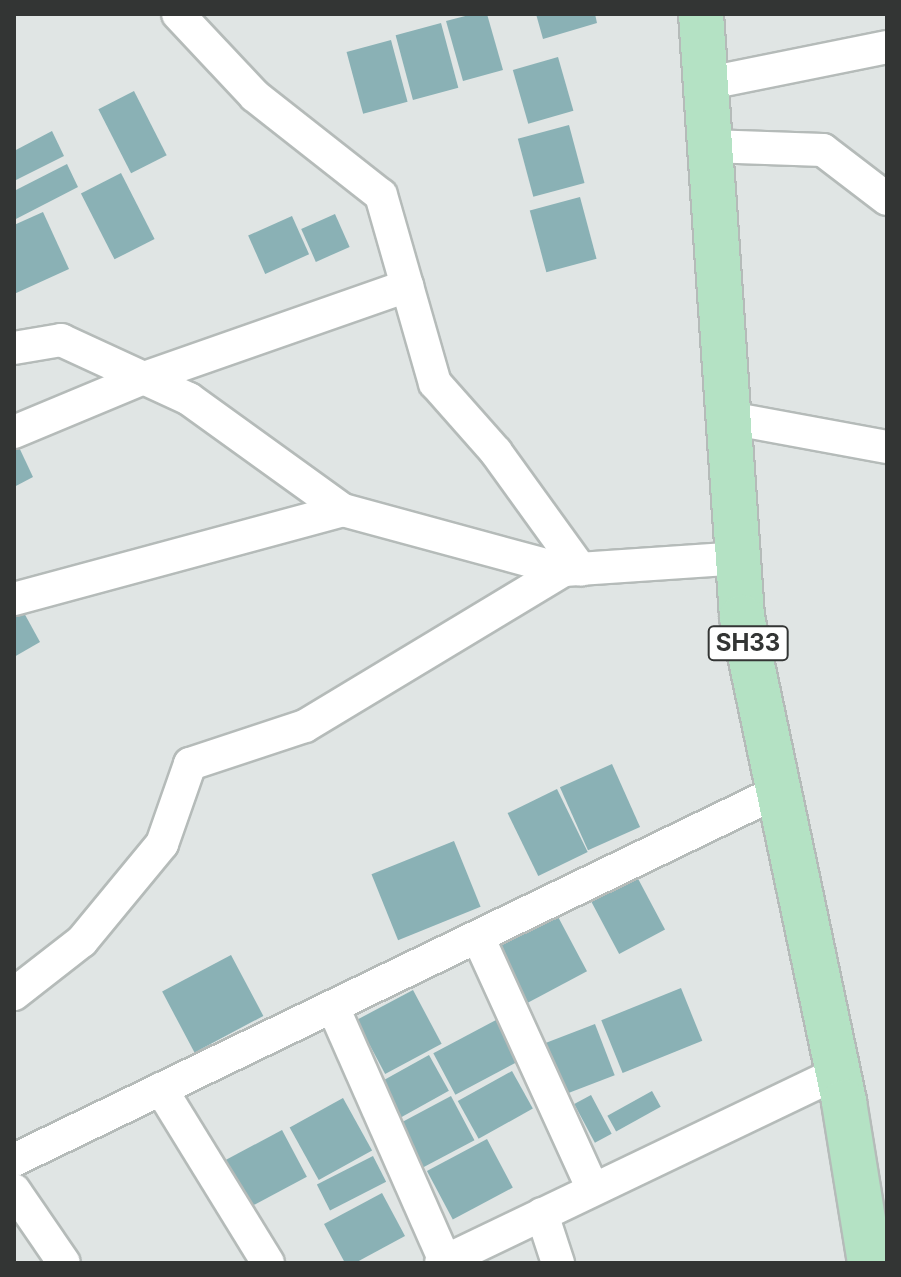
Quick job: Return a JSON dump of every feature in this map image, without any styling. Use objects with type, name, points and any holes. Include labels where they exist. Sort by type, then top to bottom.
[{"type":"main road","name":"SH33","points":[[701,14],[742,617],[837,1073],[870,1263]]},
{"type":"street","points":[[178,14],[255,96],[381,195],[435,383],[496,452],[573,570]]},
{"type":"street","points":[[704,84],[887,47]]},
{"type":"street","points":[[709,146],[823,150],[887,199]]},
{"type":"street","points":[[14,432],[144,378],[407,286]]},
{"type":"street","points":[[14,348],[61,340],[189,399],[343,510],[573,570],[738,558]]},
{"type":"street","points":[[729,418],[887,447]]},
{"type":"street","points":[[14,599],[343,510]]},
{"type":"street","points":[[14,994],[82,941],[162,844],[190,764],[305,726],[573,570]]},
{"type":"street","points":[[14,1160],[779,791]]},
{"type":"street","points":[[478,937],[593,1189]]},
{"type":"street","points":[[333,1007],[443,1262],[837,1073]]},
{"type":"street","points":[[161,1089],[268,1263]]},
{"type":"street","points":[[14,1190],[64,1263]]},
{"type":"street","points":[[542,1214],[558,1263]]},
{"type":"building","points":[[487,14],[503,70],[463,81],[446,21]]},
{"type":"building","points":[[536,14],[595,14],[597,23],[543,39]]},
{"type":"building","points":[[441,23],[458,88],[413,100],[396,35]]},
{"type":"building","points":[[391,40],[408,102],[363,114],[347,52]]},
{"type":"building","points":[[558,57],[573,111],[528,124],[513,70]]},
{"type":"building","points":[[134,91],[167,155],[131,173],[98,109]]},
{"type":"building","points":[[569,125],[585,183],[533,197],[518,139]]},
{"type":"building","points":[[52,131],[64,156],[14,181],[14,151]]},
{"type":"building","points":[[67,164],[78,187],[14,220],[14,191]]},
{"type":"building","points":[[121,173],[155,239],[115,259],[81,193]]},
{"type":"building","points":[[580,197],[597,259],[546,272],[530,210]]},
{"type":"building","points":[[43,212],[69,269],[14,294],[14,225]]},
{"type":"building","points":[[335,214],[350,247],[316,262],[301,229]]},
{"type":"building","points":[[292,216],[309,254],[265,274],[248,236]]},
{"type":"building","points":[[17,443],[33,477],[14,487],[14,445]]},
{"type":"building","points":[[23,611],[40,642],[14,657],[14,616]]},
{"type":"building","points":[[612,764],[640,827],[588,850],[560,787]]},
{"type":"building","points":[[557,789],[588,852],[538,876],[508,813]]},
{"type":"building","points":[[454,841],[481,907],[398,940],[371,874]]},
{"type":"building","points":[[635,873],[665,930],[619,954],[589,897]]},
{"type":"building","points":[[556,913],[587,971],[521,1006],[490,948]]},
{"type":"building","points":[[231,955],[263,1016],[195,1053],[162,992]]},
{"type":"building","points":[[681,988],[702,1041],[623,1073],[601,1020]]},
{"type":"building","points":[[413,990],[442,1044],[385,1074],[356,1020]]},
{"type":"building","points":[[496,1020],[518,1061],[455,1095],[433,1053]]},
{"type":"building","points":[[595,1024],[615,1075],[565,1094],[546,1043]]},
{"type":"building","points":[[429,1055],[449,1091],[401,1118],[381,1082]]},
{"type":"building","points":[[512,1071],[533,1109],[479,1139],[458,1101]]},
{"type":"building","points":[[652,1091],[661,1107],[616,1131],[607,1116]]},
{"type":"building","points":[[591,1095],[612,1134],[595,1143],[574,1104]]},
{"type":"building","points":[[451,1096],[474,1140],[421,1168],[398,1124]]},
{"type":"building","points":[[343,1098],[372,1150],[319,1180],[290,1128]]},
{"type":"building","points":[[282,1130],[307,1177],[248,1208],[223,1161]]},
{"type":"building","points":[[487,1139],[513,1188],[453,1219],[427,1171]]},
{"type":"building","points":[[373,1156],[386,1182],[330,1210],[317,1185]]},
{"type":"building","points":[[382,1193],[405,1236],[355,1263],[345,1263],[324,1224]]}]
